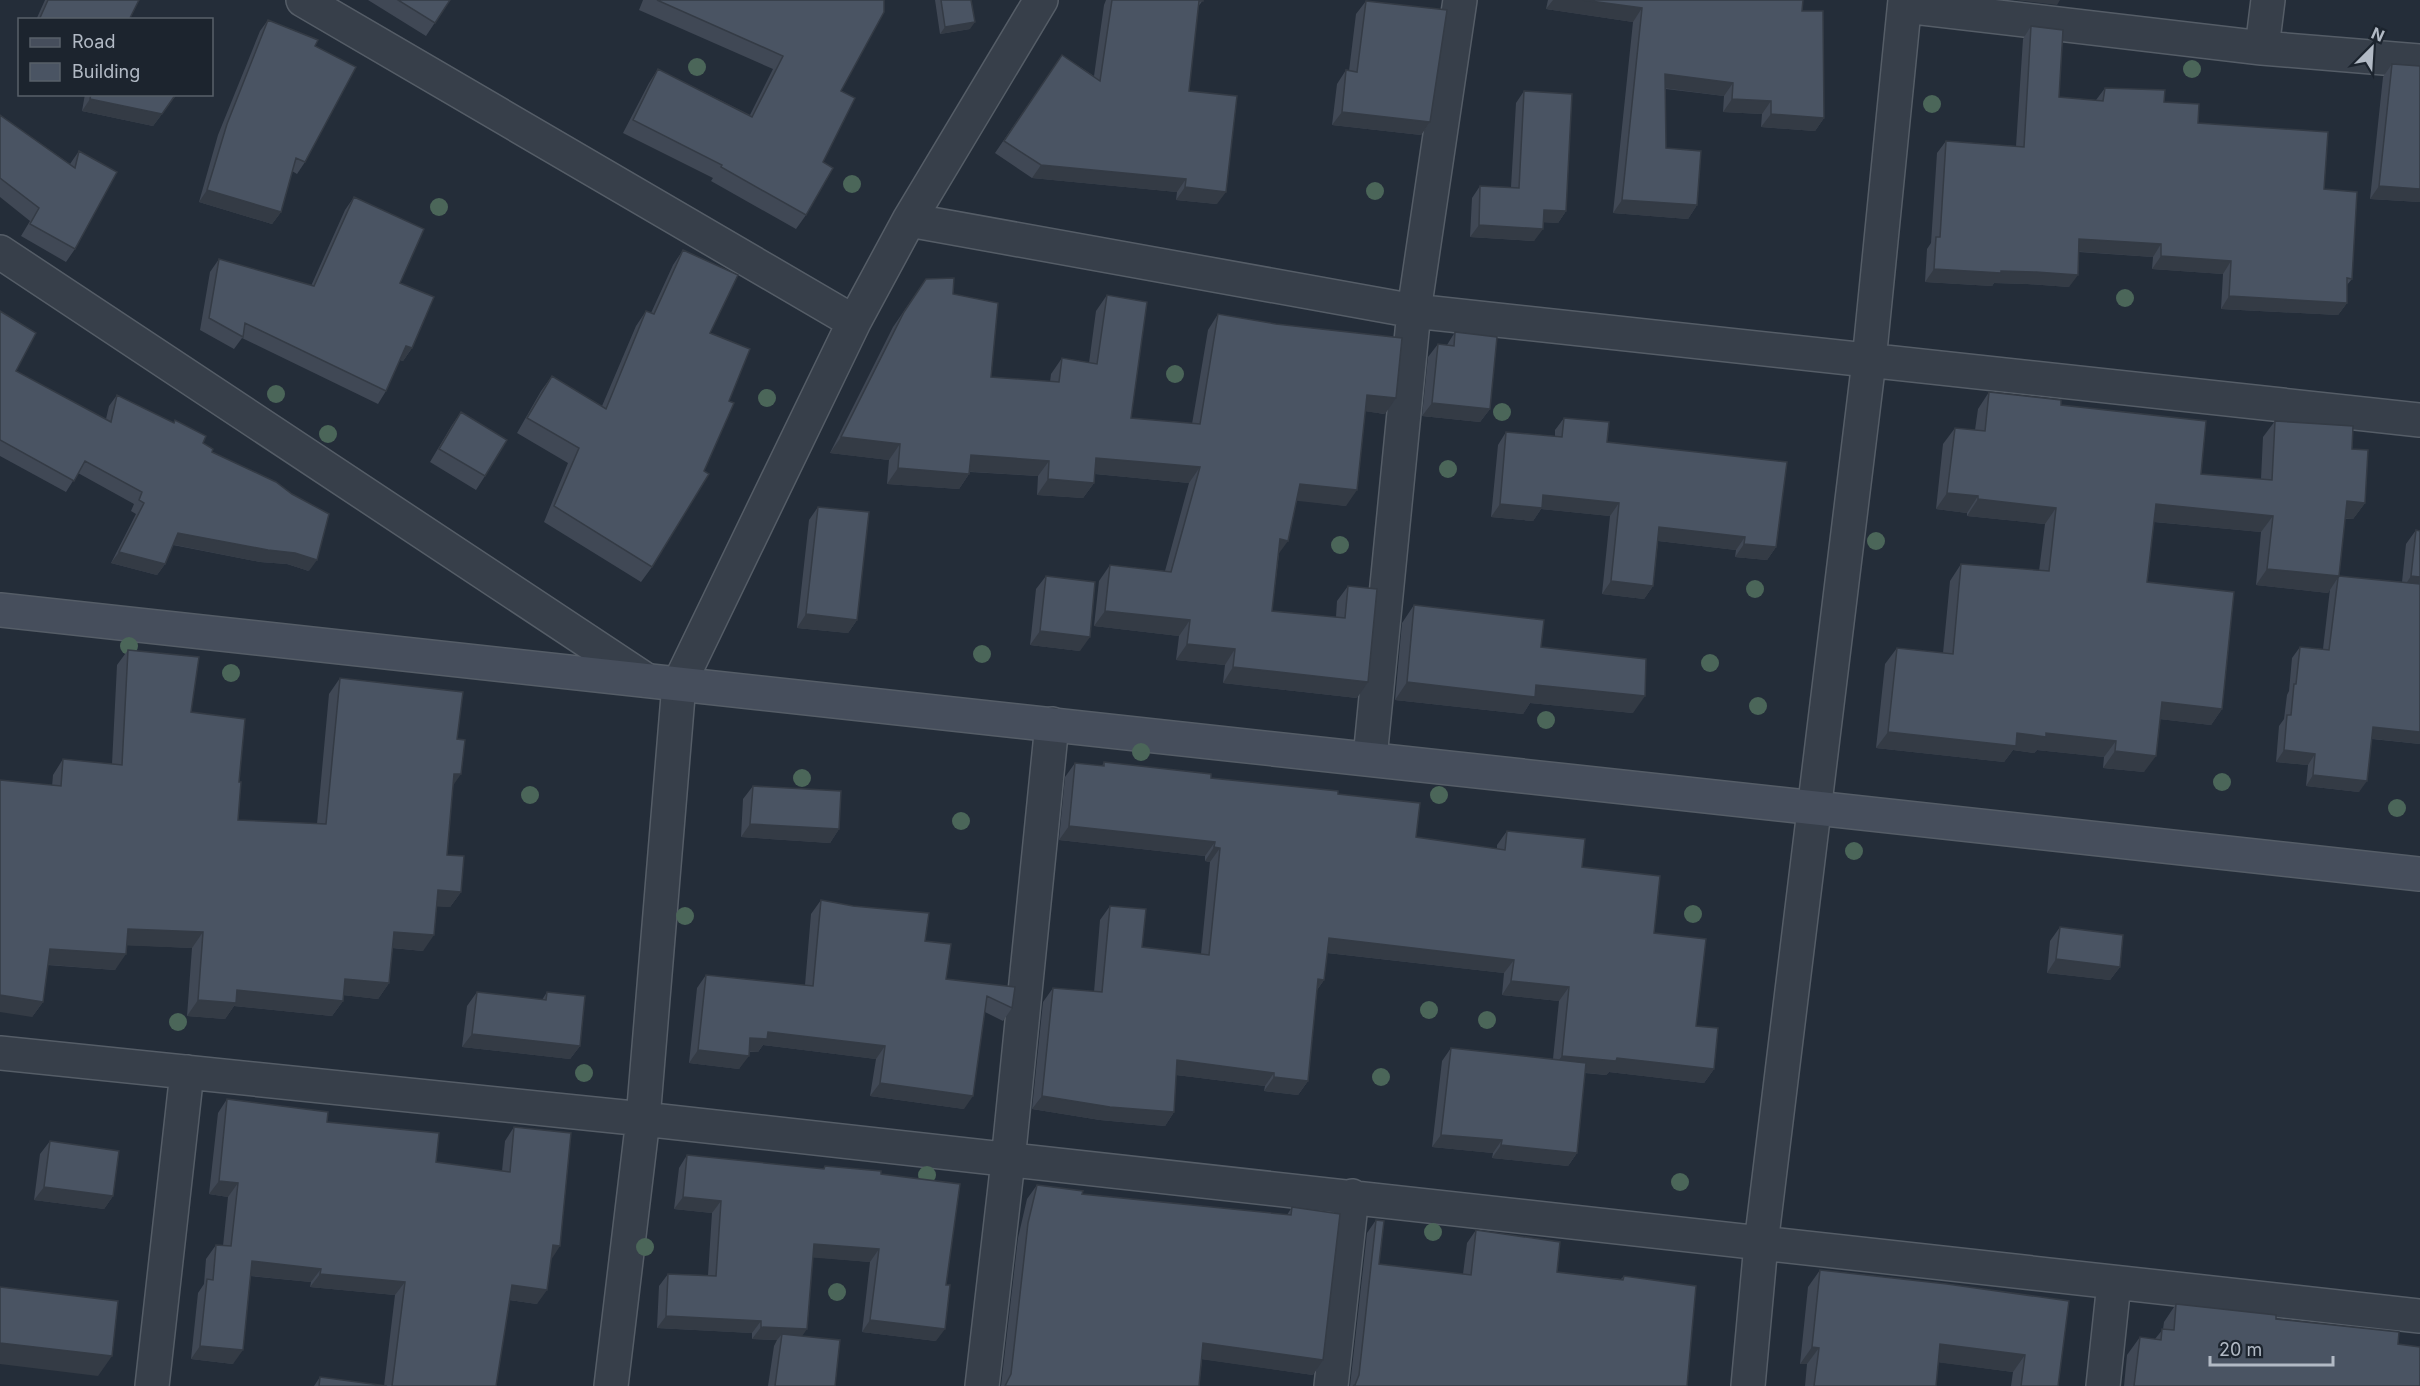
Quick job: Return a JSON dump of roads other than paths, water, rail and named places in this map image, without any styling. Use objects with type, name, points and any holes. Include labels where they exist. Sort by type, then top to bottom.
[{"type":"street","points":[[303,0],[854,322]]},
{"type":"street","points":[[611,1386],[643,1119],[679,684],[854,322],[909,220],[1041,0]]},
{"type":"street","points":[[1370,758],[1414,310],[1460,0]]},
{"type":"street","points":[[2262,48],[2268,0]]},
{"type":"street","points":[[1748,1386],[1761,1244],[1869,361],[1905,3],[2262,48],[2420,61]]},
{"type":"street","points":[[909,220],[1414,310],[2420,420]]},
{"type":"street","points":[[0,252],[646,680]]},
{"type":"street","points":[[0,610],[2420,874]]},
{"type":"street","points":[[982,1386],[1008,1161],[1052,724]]},
{"type":"street","points":[[0,1053],[643,1119],[1008,1161],[1352,1196],[1761,1244],[2420,1316]]},
{"type":"street","points":[[152,1386],[188,1072]]},
{"type":"street","points":[[1331,1386],[1352,1196]]},
{"type":"street","points":[[2103,1386],[2114,1283]]}]
